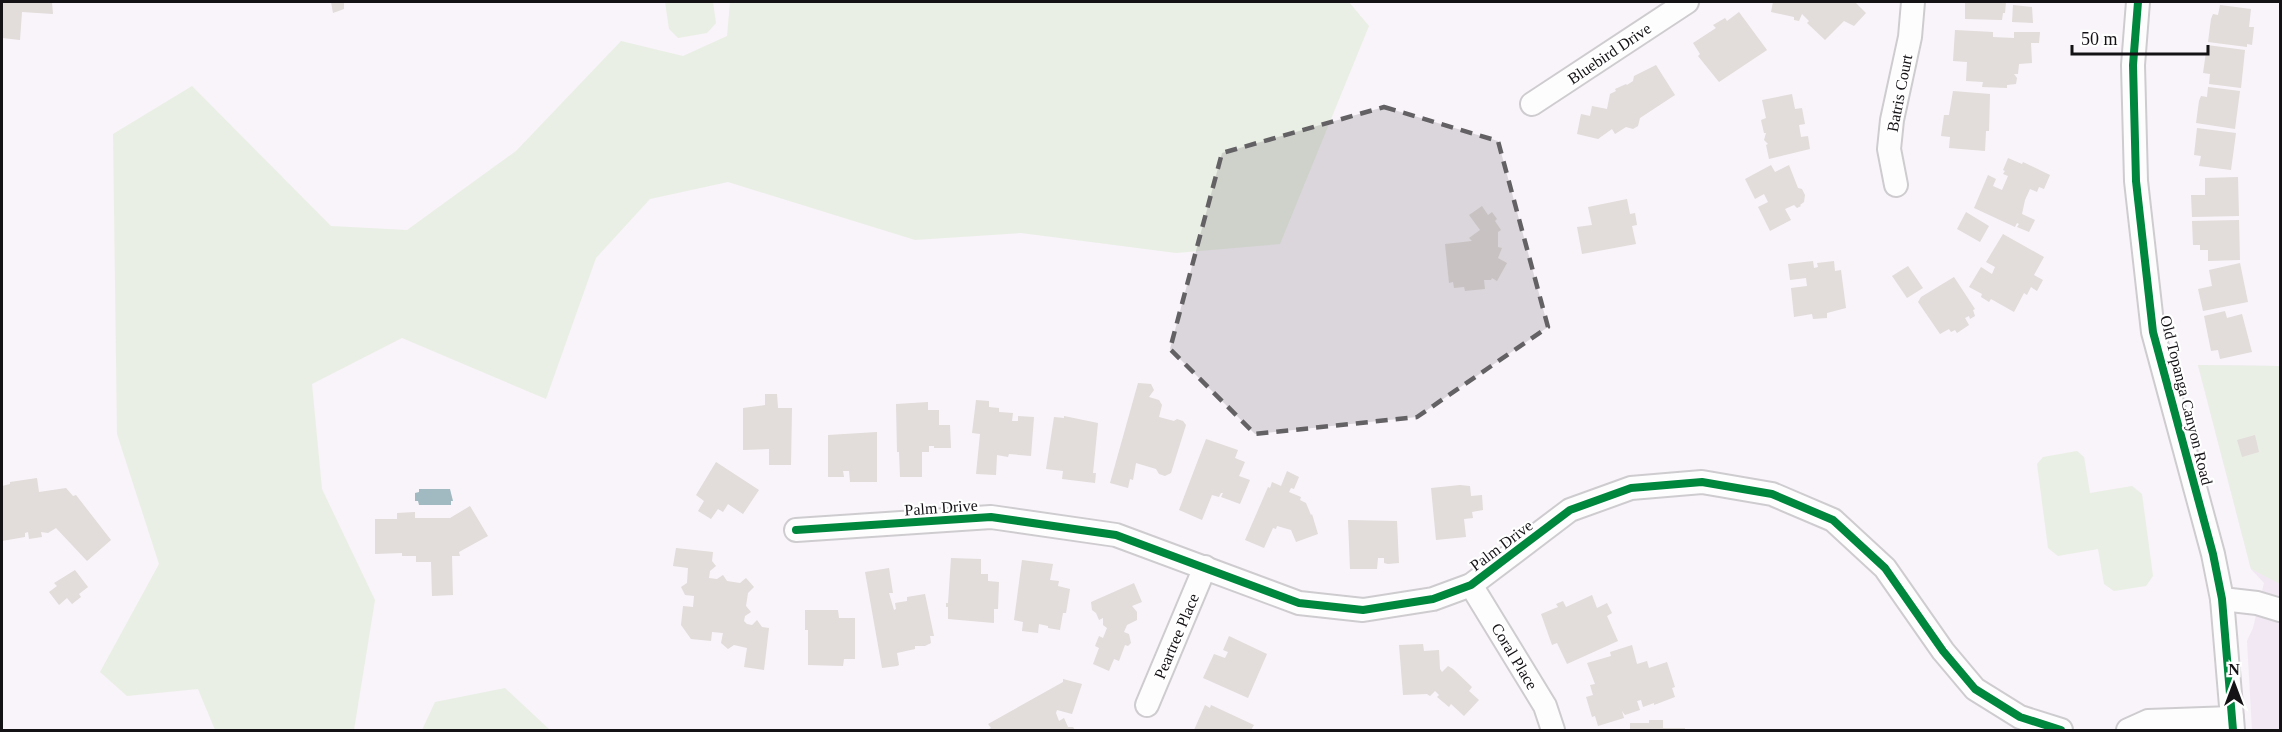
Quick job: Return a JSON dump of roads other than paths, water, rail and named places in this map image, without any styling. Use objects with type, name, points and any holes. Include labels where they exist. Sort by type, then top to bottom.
[{"type":"street","name":"Bluebird Drive","points":[[1532,104],[1687,2]]},
{"type":"street","name":"Batris Court","points":[[1896,185],[1889,149],[1892,120],[1910,37],[1913,2]]},
{"type":"street","name":"Old Topanga Canyon Road","points":[[2138,2],[2133,65],[2136,181],[2153,332],[2213,554],[2222,599],[2233,724]]},
{"type":"street","name":"Palm Drive","points":[[796,530],[991,517],[1116,535],[1299,603],[1363,610],[1433,599],[1471,585],[1570,510],[1631,488],[1702,482],[1772,494],[1833,520],[1885,567],[1943,651],[1975,689],[2020,717],[2061,730]]},
{"type":"street","name":"Peartree Place","points":[[1147,705],[1206,567]]},
{"type":"street","name":"Coral Place","points":[[1471,585],[1545,706],[1552,730]]},
{"type":"street","points":[[2222,599],[2257,603],[2280,610]]},
{"type":"street","points":[[2128,730],[2148,721],[2233,724]]},
{"type":"water","points":[[419,489],[450,489],[453,501],[451,505],[419,505],[418,501],[415,501],[415,493],[419,492]]}]
